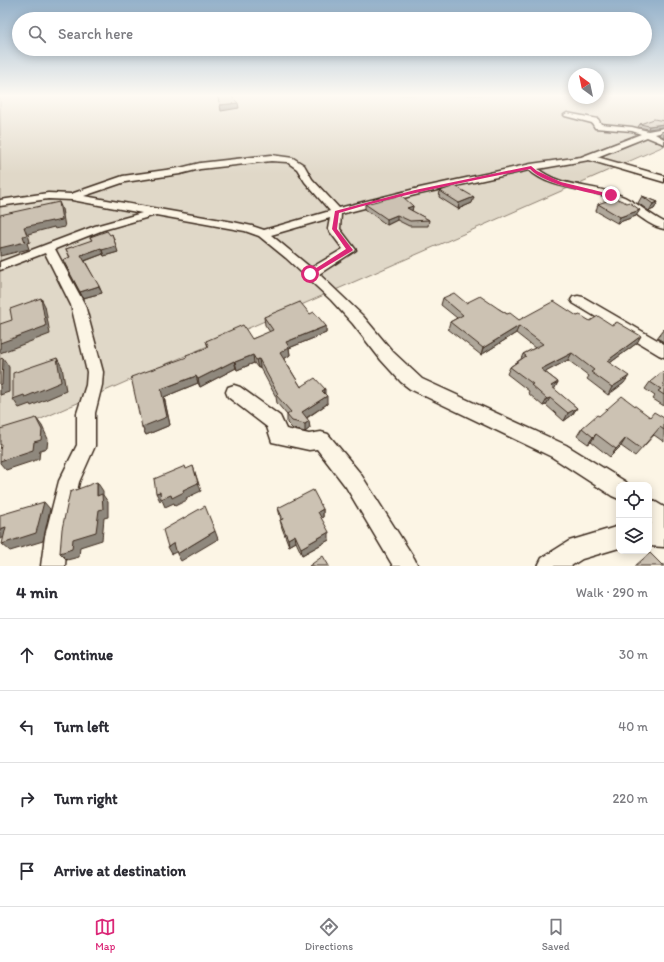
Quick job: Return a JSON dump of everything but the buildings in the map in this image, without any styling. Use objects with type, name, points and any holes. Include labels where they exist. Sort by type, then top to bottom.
[{"type":"street","points":[[595,121],[598,126],[611,129],[633,129],[664,142]]},
{"type":"street","points":[[263,234],[336,212],[415,192],[531,167],[588,157],[647,134],[664,130]]},
{"type":"street","points":[[588,157],[664,179]]},
{"type":"street","points":[[72,196],[123,179],[180,171],[200,166],[271,158],[290,160],[301,167],[308,180],[336,212],[334,229],[350,250],[310,274]]},
{"type":"street","points":[[531,167],[536,172],[559,183],[581,190],[611,195],[620,199],[654,222],[664,226]]},
{"type":"street","points":[[0,203],[48,196],[72,196],[241,226],[263,234],[285,251],[358,320],[387,356],[407,377],[416,384],[560,451],[616,487]]},
{"type":"street","points":[[0,266],[99,228],[156,212]]},
{"type":"street","points":[[49,248],[78,305],[95,372],[94,385],[86,413],[84,432],[86,446],[69,481],[56,536],[54,566]]},
{"type":"street","points":[[578,300],[664,351]]},
{"type":"street","points":[[234,392],[274,422],[279,436],[309,442],[321,440],[354,480],[406,566]]},
{"type":"street","points":[[652,511],[664,520]]},
{"type":"street","points":[[652,535],[664,536]]},
{"type":"street","points":[[550,566],[577,549],[616,539]]},
{"type":"shaded area","points":[[0,121],[664,121],[664,146],[0,437]]},
{"type":"route","points":[[310,274],[350,250],[334,229],[336,212],[358,206],[531,167],[536,172],[559,183],[581,190],[611,195]]}]
